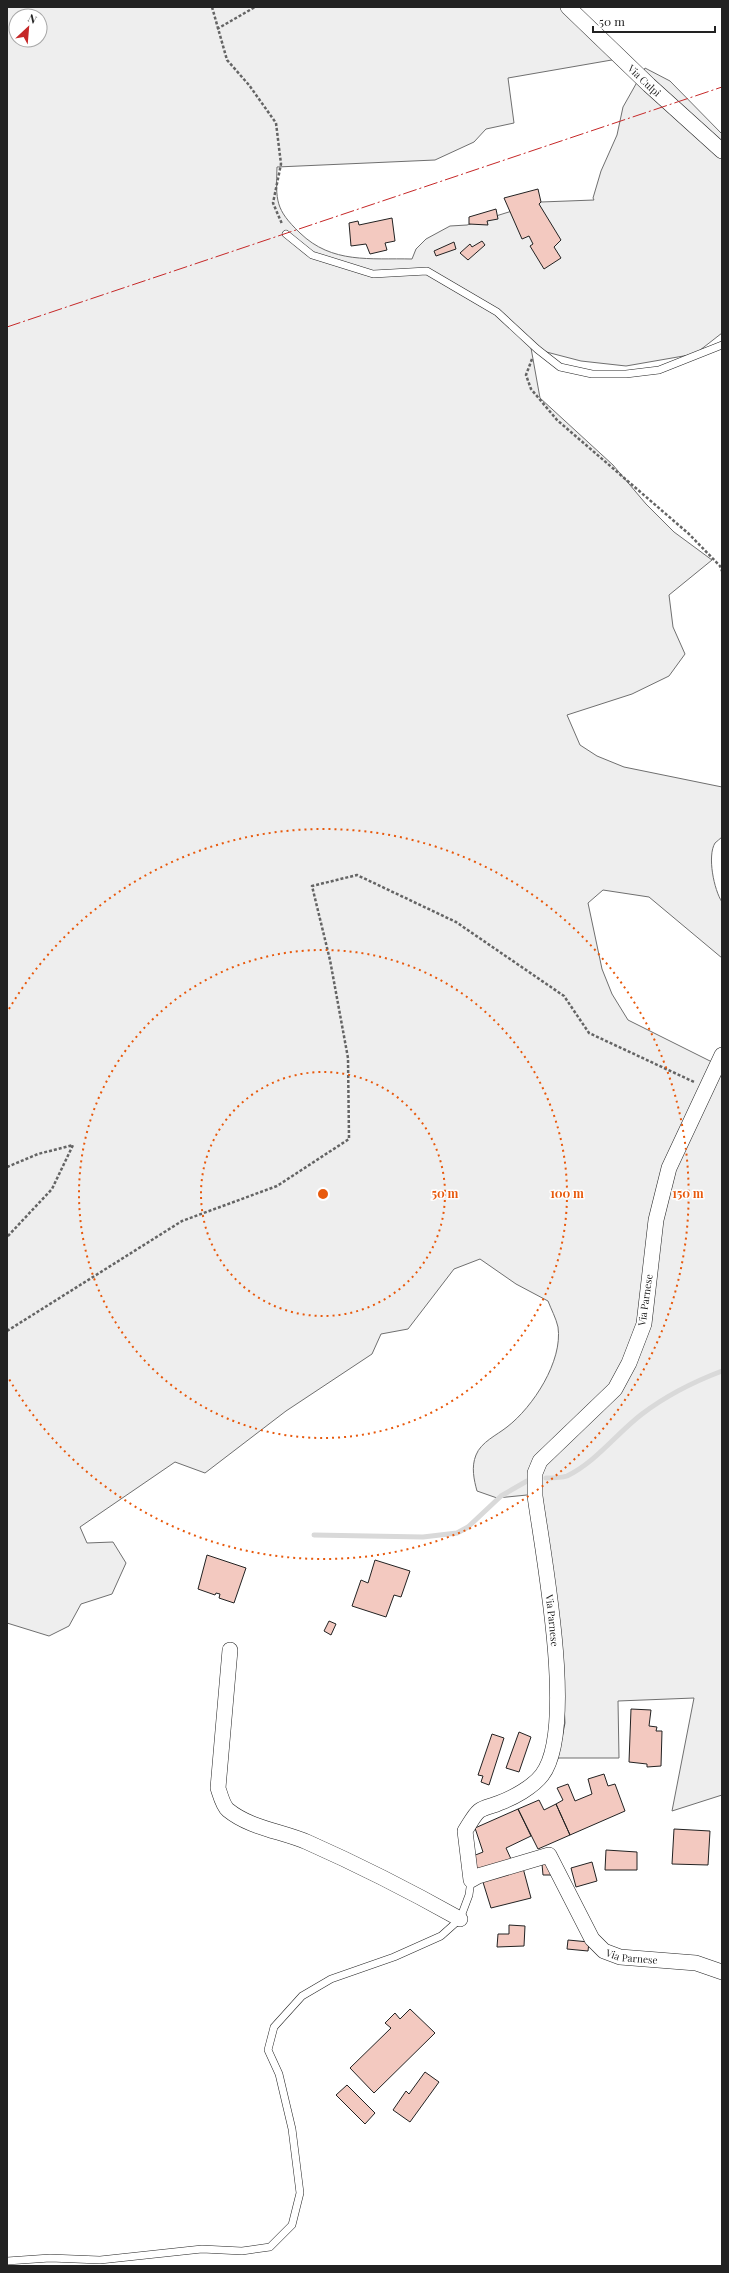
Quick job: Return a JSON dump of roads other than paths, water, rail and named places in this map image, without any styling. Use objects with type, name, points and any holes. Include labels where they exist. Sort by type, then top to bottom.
[{"type":"street","name":"Via Culpi","points":[[568,7],[649,85],[722,151]]},
{"type":"street","name":"Via Parnese","points":[[722,1055],[669,1168],[656,1220],[644,1324],[629,1363],[614,1389],[540,1462],[535,1473],[535,1496],[557,1651],[556,1731],[550,1760],[542,1775],[527,1788],[501,1803],[479,1811],[465,1831],[471,1880],[478,1876],[549,1855],[592,1939],[604,1951],[620,1957],[696,1963],[722,1972]]},
{"type":"street","points":[[230,1650],[218,1788],[227,1809],[248,1822],[288,1834],[342,1857],[396,1884],[460,1919]]},
{"type":"lane","points":[[286,234],[312,255],[373,274],[426,271],[497,312],[537,349],[560,367],[592,374],[626,374],[659,370],[722,345]]},
{"type":"lane","points":[[7,2261],[50,2258],[100,2260],[202,2249],[242,2251],[270,2247],[292,2225],[300,2192],[292,2129],[279,2074],[268,2050],[274,2027],[302,1996],[331,1979],[394,1957],[440,1936],[460,1919],[469,1895],[471,1880]]},
{"type":"waterway","points":[[546,1478],[565,1477],[578,1470],[651,1407],[680,1390],[722,1371]]},
{"type":"waterway","points":[[314,1535],[423,1537],[457,1533],[468,1527],[501,1496],[527,1481]]}]
